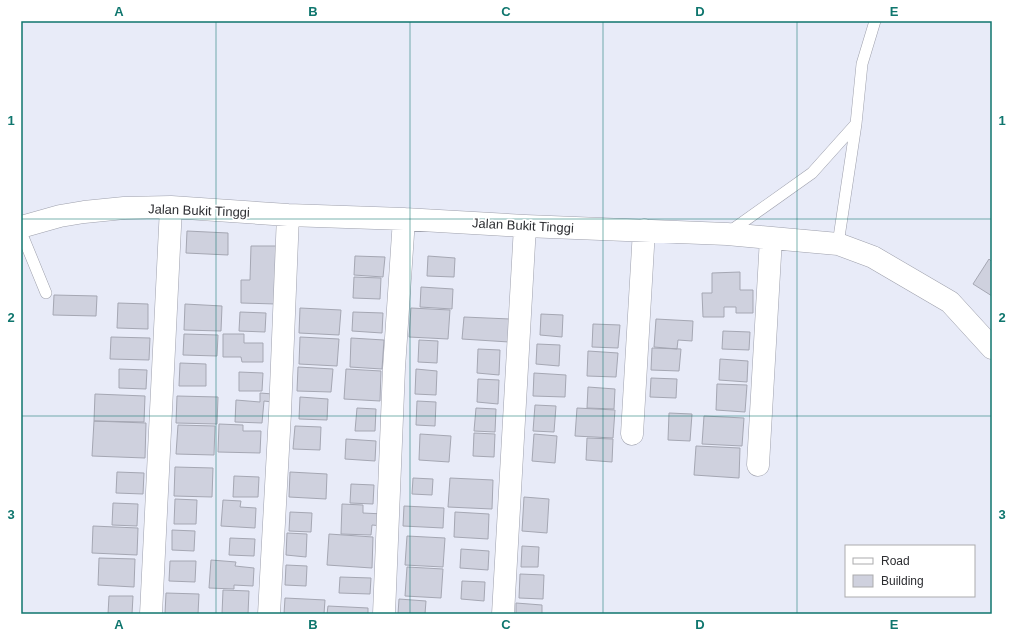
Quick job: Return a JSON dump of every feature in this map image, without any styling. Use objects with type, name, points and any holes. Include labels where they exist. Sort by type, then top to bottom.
[{"type":"street","name":"Jalan Bukit Tinggi","points":[[21,227],[73,214],[124,208],[171,207],[288,215],[727,234],[838,244],[873,257],[950,302],[992,348]]},
{"type":"street","points":[[151,614],[171,207]]},
{"type":"street","points":[[269,614],[280,413],[288,215]]},
{"type":"street","points":[[384,614],[394,368],[404,219]]},
{"type":"street","points":[[503,614],[525,226]]},
{"type":"street","points":[[632,434],[644,230]]},
{"type":"street","points":[[758,465],[770,238]]},
{"type":"lane","points":[[838,244],[856,124],[862,64],[875,21]]},
{"type":"lane","points":[[727,234],[812,173],[856,124]]},
{"type":"lane","points":[[21,232],[46,293]]},
{"type":"building","points":[[187,231],[228,233],[228,255],[186,253]]},
{"type":"building","points":[[251,246],[278,246],[276,304],[241,303],[241,280],[250,280]]},
{"type":"building","points":[[355,256],[385,257],[383,277],[354,275]]},
{"type":"building","points":[[428,256],[455,258],[454,277],[427,276]]},
{"type":"building","points":[[989,259],[992,262],[992,296],[973,284]]},
{"type":"building","points":[[740,272],[740,290],[753,290],[753,313],[736,313],[736,307],[724,307],[724,317],[703,317],[702,293],[712,293],[712,273]]},
{"type":"building","points":[[354,277],[381,278],[380,299],[353,298]]},
{"type":"building","points":[[421,287],[453,289],[452,309],[420,307]]},
{"type":"building","points":[[54,295],[97,296],[96,316],[53,315]]},
{"type":"building","points":[[118,303],[148,304],[148,329],[117,328]]},
{"type":"building","points":[[185,304],[222,306],[221,331],[184,330]]},
{"type":"building","points":[[300,308],[341,310],[339,335],[299,333]]},
{"type":"building","points":[[411,308],[450,310],[448,339],[409,337]]},
{"type":"building","points":[[240,312],[266,313],[265,332],[239,331]]},
{"type":"building","points":[[353,312],[383,313],[382,333],[352,331]]},
{"type":"building","points":[[541,314],[563,315],[562,337],[540,335]]},
{"type":"building","points":[[464,317],[510,319],[509,342],[462,339]]},
{"type":"building","points":[[656,319],[693,321],[692,341],[678,340],[677,349],[654,347]]},
{"type":"building","points":[[593,324],[620,325],[618,348],[592,347]]},
{"type":"building","points":[[723,331],[750,332],[749,350],[722,349]]},
{"type":"building","points":[[184,334],[218,335],[217,356],[183,355]]},
{"type":"building","points":[[223,334],[244,334],[244,343],[263,343],[263,362],[242,362],[241,357],[223,357]]},
{"type":"building","points":[[111,337],[150,338],[149,360],[110,359]]},
{"type":"building","points":[[300,337],[339,339],[337,366],[299,364]]},
{"type":"building","points":[[351,338],[384,340],[382,369],[350,367]]},
{"type":"building","points":[[419,340],[438,341],[437,363],[418,362]]},
{"type":"building","points":[[537,344],[560,345],[559,366],[536,364]]},
{"type":"building","points":[[652,348],[681,349],[679,371],[651,370]]},
{"type":"building","points":[[478,349],[500,350],[499,375],[477,373]]},
{"type":"building","points":[[588,351],[618,353],[616,377],[587,376]]},
{"type":"building","points":[[720,359],[748,361],[747,382],[719,380]]},
{"type":"building","points":[[180,363],[206,364],[206,386],[179,386]]},
{"type":"building","points":[[298,367],[333,369],[331,392],[297,391]]},
{"type":"building","points":[[119,369],[147,370],[146,389],[119,388]]},
{"type":"building","points":[[346,369],[381,371],[380,401],[344,399]]},
{"type":"building","points":[[416,369],[437,371],[436,395],[415,394]]},
{"type":"building","points":[[239,372],[263,373],[262,391],[239,391]]},
{"type":"building","points":[[534,373],[566,375],[565,397],[533,396]]},
{"type":"building","points":[[651,378],[677,379],[676,398],[650,397]]},
{"type":"building","points":[[478,379],[499,380],[498,404],[477,402]]},
{"type":"building","points":[[717,384],[747,385],[745,412],[716,410]]},
{"type":"building","points":[[588,387],[615,389],[614,409],[587,408]]},
{"type":"building","points":[[260,393],[273,394],[272,402],[264,401],[262,423],[235,422],[236,400],[260,402]]},
{"type":"building","points":[[95,394],[145,396],[144,422],[94,421]]},
{"type":"building","points":[[177,396],[218,397],[217,424],[176,423]]},
{"type":"building","points":[[300,397],[328,399],[327,420],[299,419]]},
{"type":"building","points":[[417,401],[436,402],[435,426],[416,425]]},
{"type":"building","points":[[535,405],[556,406],[554,432],[533,431]]},
{"type":"building","points":[[357,408],[376,409],[375,431],[355,431]]},
{"type":"building","points":[[476,408],[496,409],[495,432],[474,431]]},
{"type":"building","points":[[577,408],[615,410],[613,438],[575,436]]},
{"type":"building","points":[[669,413],[692,414],[690,441],[668,440]]},
{"type":"building","points":[[704,416],[744,418],[742,446],[702,444]]},
{"type":"building","points":[[94,421],[146,423],[145,458],[92,456]]},
{"type":"building","points":[[219,424],[243,425],[243,431],[261,431],[260,453],[218,452]]},
{"type":"building","points":[[178,425],[215,426],[214,455],[176,454]]},
{"type":"building","points":[[295,426],[321,427],[320,450],[293,449]]},
{"type":"building","points":[[474,433],[495,434],[494,457],[473,456]]},
{"type":"building","points":[[420,434],[451,436],[449,462],[419,460]]},
{"type":"building","points":[[534,434],[557,436],[555,463],[532,461]]},
{"type":"building","points":[[587,438],[613,439],[612,462],[586,460]]},
{"type":"building","points":[[346,439],[376,441],[375,461],[345,459]]},
{"type":"building","points":[[696,446],[740,448],[739,478],[694,475]]},
{"type":"building","points":[[175,467],[213,468],[212,497],[174,496]]},
{"type":"building","points":[[117,472],[144,473],[143,494],[116,493]]},
{"type":"building","points":[[290,472],[327,474],[326,499],[289,497]]},
{"type":"building","points":[[234,476],[259,477],[258,497],[233,497]]},
{"type":"building","points":[[413,478],[433,479],[432,495],[412,494]]},
{"type":"building","points":[[450,478],[493,480],[492,509],[448,507]]},
{"type":"building","points":[[351,484],[374,485],[373,504],[350,503]]},
{"type":"building","points":[[524,497],[549,499],[547,533],[522,531]]},
{"type":"building","points":[[175,499],[197,500],[196,524],[174,524]]},
{"type":"building","points":[[223,500],[241,501],[240,507],[256,508],[255,528],[221,526]]},
{"type":"building","points":[[113,503],[138,504],[137,526],[112,525]]},
{"type":"building","points":[[342,504],[363,505],[363,513],[384,514],[383,526],[372,525],[371,535],[341,534]]},
{"type":"building","points":[[404,506],[444,508],[443,528],[403,526]]},
{"type":"building","points":[[290,512],[312,513],[311,532],[289,531]]},
{"type":"building","points":[[455,512],[489,514],[488,539],[454,537]]},
{"type":"building","points":[[93,526],[138,528],[137,555],[92,553]]},
{"type":"building","points":[[172,530],[195,531],[194,551],[172,550]]},
{"type":"building","points":[[287,533],[307,534],[306,557],[286,555]]},
{"type":"building","points":[[329,534],[373,537],[372,568],[327,565]]},
{"type":"building","points":[[407,536],[445,538],[443,567],[405,565]]},
{"type":"building","points":[[230,538],[255,539],[254,556],[229,555]]},
{"type":"building","points":[[522,546],[539,547],[538,567],[521,567]]},
{"type":"building","points":[[461,549],[489,551],[488,570],[460,568]]},
{"type":"building","points":[[99,558],[135,559],[134,587],[98,585]]},
{"type":"building","points":[[211,560],[236,562],[235,566],[254,568],[253,586],[234,585],[234,589],[209,588]]},
{"type":"building","points":[[170,561],[196,561],[195,582],[169,581]]},
{"type":"building","points":[[286,565],[307,566],[306,586],[285,585]]},
{"type":"building","points":[[407,567],[443,569],[441,598],[405,596]]},
{"type":"building","points":[[520,574],[544,575],[543,599],[519,598]]},
{"type":"building","points":[[340,577],[371,578],[370,594],[339,593]]},
{"type":"building","points":[[462,581],[485,582],[484,601],[461,599]]},
{"type":"building","points":[[223,590],[249,591],[248,614],[222,614]]},
{"type":"building","points":[[166,593],[199,594],[198,614],[165,614]]},
{"type":"building","points":[[109,596],[133,596],[132,614],[108,614]]},
{"type":"building","points":[[285,598],[325,600],[324,614],[284,614]]},
{"type":"building","points":[[399,599],[426,601],[425,614],[398,614]]},
{"type":"building","points":[[516,603],[542,605],[542,614],[516,614]]},
{"type":"building","points":[[328,606],[368,608],[368,614],[327,614]]}]
